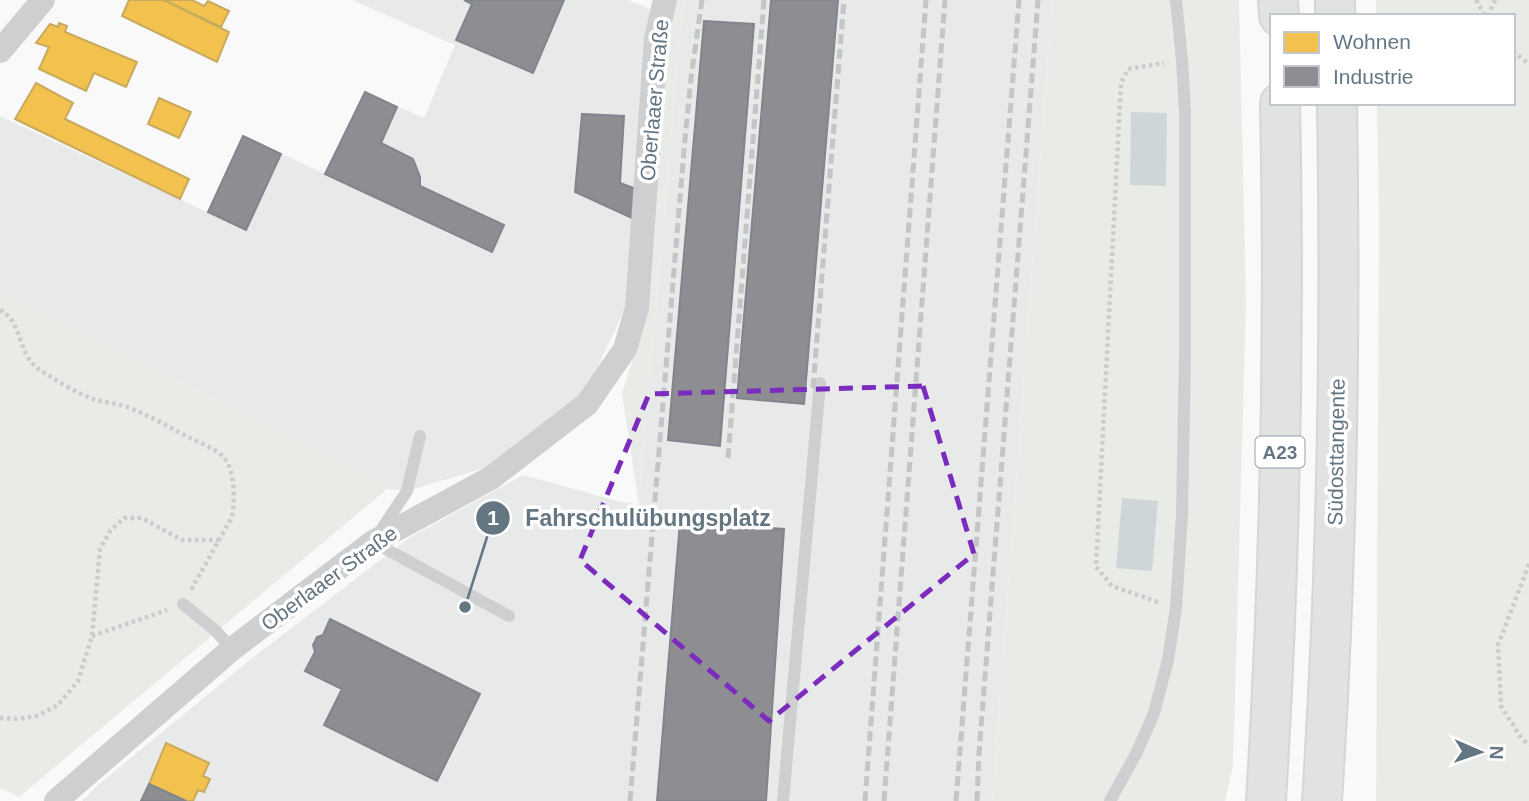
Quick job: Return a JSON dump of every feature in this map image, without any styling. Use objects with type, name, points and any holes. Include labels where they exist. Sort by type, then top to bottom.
[{"type":"highway","name":"A23","points":[[1266,801],[1278,551],[1282,188],[1280,105]]},
{"type":"highway","name":"Südosttangente","points":[[1322,801],[1334,551],[1338,368],[1337,105]]},
{"type":"street","points":[[0,51],[43,0]]},
{"type":"street","name":"Oberlaaer Straße","points":[[56,801],[232,649],[373,542],[491,478],[587,404],[625,349],[637,308],[656,39],[665,0]]},
{"type":"lane","points":[[1110,801],[1137,752],[1154,713],[1176,608],[1182,514],[1185,354],[1185,112],[1175,0]]},
{"type":"lane","points":[[783,801],[820,383]]},
{"type":"lane","points":[[421,436],[407,491],[373,542],[509,615]]},
{"type":"lane","points":[[183,604],[216,631],[232,649]]},
{"type":"path","points":[[1515,53],[1529,64]]},
{"type":"path","points":[[1176,608],[1112,586],[1096,567],[1121,83],[1128,69],[1182,60]]},
{"type":"path","points":[[0,310],[7,313],[16,328],[26,357],[37,368],[89,398],[127,407],[214,449],[226,460],[233,482],[235,504],[232,517],[183,604],[92,636]]},
{"type":"path","points":[[0,718],[37,716],[58,705],[78,681],[92,636],[100,549],[110,531],[124,518],[142,517],[182,540],[219,540]]},
{"type":"path","points":[[1529,564],[1498,645],[1501,706],[1521,739],[1529,745]]},
{"type":"highlighted area","points":[[923,386],[974,554],[769,721],[580,560],[649,394]]},
{"type":"shaded area","points":[[352,0],[628,0],[653,10],[631,296],[583,398],[488,467],[407,491],[387,489],[0,290],[0,116],[207,212],[243,136],[325,174],[365,92],[424,118],[455,45]]},
{"type":"shaded area","points":[[672,0],[686,0],[681,25],[639,506],[622,393],[644,324],[666,26]]},
{"type":"shaded area","points":[[686,0],[1052,0],[992,801],[82,801],[251,659],[409,538],[523,475],[639,505],[681,25]]},
{"type":"shaded area","points":[[1052,0],[1239,0],[1246,303],[1233,766],[1225,801],[992,801]]},
{"type":"shaded area","points":[[1376,0],[1529,0],[1529,801],[1376,801],[1379,220],[1377,105],[1515,105],[1515,14],[1376,14]]},
{"type":"shaded area","points":[[1131,112],[1167,113],[1166,186],[1130,185]]},
{"type":"shaded area","points":[[0,290],[387,489],[19,797],[0,788]]},
{"type":"shaded area","points":[[1122,498],[1158,501],[1152,571],[1116,568]]},
{"type":"building: Wohnen","points":[[129,0],[164,0],[229,32],[217,62],[122,16]]},
{"type":"building: Wohnen","points":[[164,0],[192,0],[204,6],[208,1],[229,11],[221,27]]},
{"type":"building: Wohnen","points":[[59,23],[67,26],[65,32],[137,62],[126,87],[94,73],[86,91],[39,69],[49,47],[36,43],[50,24],[58,27]]},
{"type":"building: Wohnen","points":[[36,83],[73,103],[65,119],[189,179],[180,199],[15,119]]},
{"type":"building: Wohnen","points":[[159,98],[191,112],[179,138],[148,124]]},
{"type":"building: Wohnen","points":[[166,743],[209,763],[203,776],[210,779],[204,792],[198,790],[193,801],[186,801],[149,784]]},
{"type":"building: Industrie","points":[[464,0],[564,0],[533,73],[456,40],[472,4]]},
{"type":"building: Industrie","points":[[771,0],[838,0],[804,404],[737,398]]},
{"type":"building: Industrie","points":[[704,21],[754,24],[720,446],[668,440]]},
{"type":"building: Industrie","points":[[365,92],[397,107],[381,143],[413,159],[420,177],[420,186],[504,225],[492,252],[325,174]]},
{"type":"building: Industrie","points":[[582,114],[624,116],[620,183],[636,189],[632,218],[575,192]]},
{"type":"building: Industrie","points":[[243,136],[281,154],[246,230],[208,212]]},
{"type":"building: Industrie","points":[[680,522],[784,529],[766,801],[657,801]]},
{"type":"building: Industrie","points":[[330,619],[480,694],[437,781],[324,725],[342,689],[305,671],[315,652],[313,645],[317,637],[323,635]]},
{"type":"building: Industrie","points":[[149,784],[186,801],[141,801]]},
{"type":"railway","points":[[630,801],[684,150],[702,0]]},
{"type":"railway","points":[[728,458],[764,0]]},
{"type":"railway","points":[[813,388],[844,0]]},
{"type":"railway","points":[[865,801],[926,0]]},
{"type":"railway","points":[[884,801],[945,0]]},
{"type":"railway","points":[[956,801],[1019,0]]},
{"type":"railway","points":[[977,801],[1038,0]]},
{"type":"place","name":"Fahrschulübungsplatz","points":[[465,607]]}]
